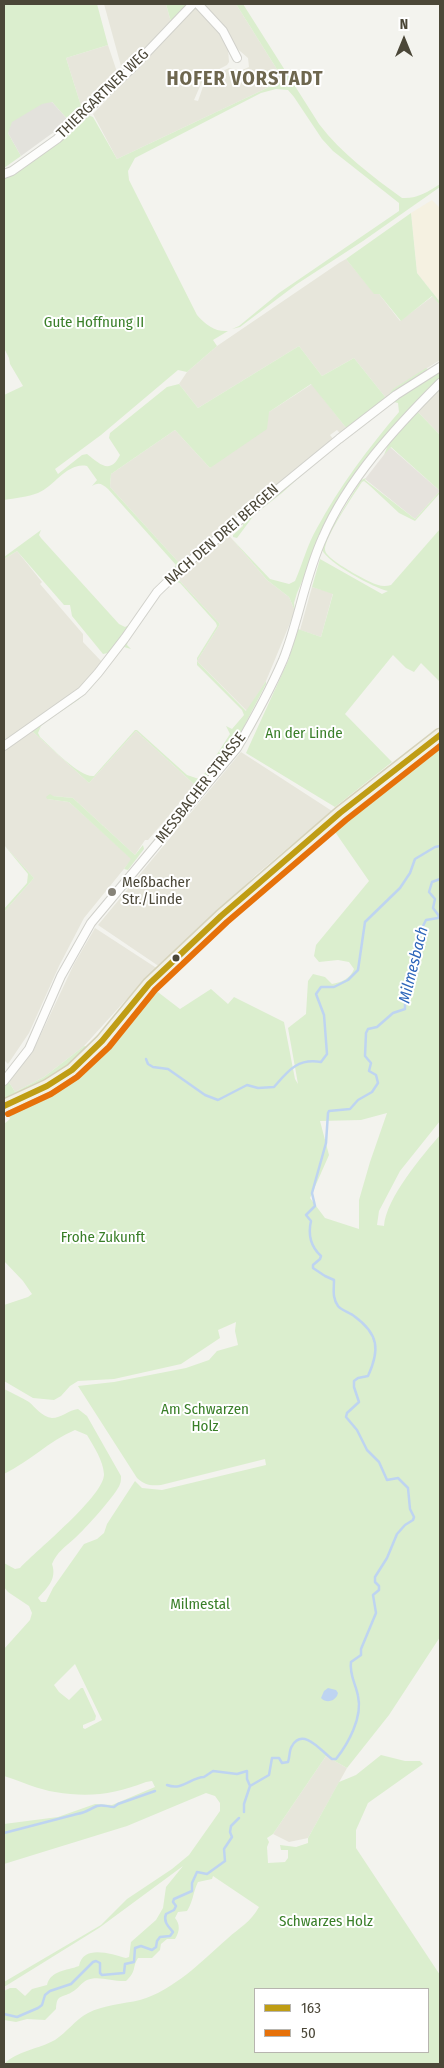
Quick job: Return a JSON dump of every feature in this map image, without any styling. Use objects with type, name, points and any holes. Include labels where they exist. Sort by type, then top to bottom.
[{"type":"main road","points":[[4,1106],[47,1086],[80,1064],[102,1041],[149,984],[221,916],[340,813],[440,735]]},
{"type":"street","name":"THIERGARTNER WEG","points":[[4,174],[12,171],[57,139],[128,71],[193,4]]},
{"type":"street","points":[[198,4],[223,31],[237,58]]},
{"type":"street","name":"NACH DEN DREI BERGEN","points":[[4,746],[82,691],[125,638],[157,592],[185,565],[338,439],[396,395],[440,367]]},
{"type":"street","name":"MESSBACHER STRASSE","points":[[4,1082],[29,1049],[61,976],[91,923],[237,748],[255,717],[283,659],[306,581],[323,536],[347,494],[386,441],[440,383]]},
{"type":"shaded area","points":[[104,4],[166,4],[171,22],[125,68],[121,66]]},
{"type":"shaded area","points":[[203,4],[236,4],[283,79],[117,159],[93,114],[182,21],[193,5],[222,34],[228,48],[229,62],[227,65],[204,77],[194,100],[198,101],[205,81],[229,68],[240,71],[249,67],[248,58],[233,45]]},
{"type":"shaded area","points":[[108,45],[118,75],[82,109],[66,58]]},
{"type":"shaded area","points":[[52,102],[69,121],[21,156],[8,133],[12,122],[42,104]]},
{"type":"shaded area","points":[[432,200],[440,208],[440,302],[417,273],[411,213]]},
{"type":"shaded area","points":[[346,259],[374,293],[379,294],[400,321],[433,296],[440,305],[440,360],[394,389],[386,398],[354,358],[322,376],[299,346],[198,408],[179,384],[187,372],[217,346]]},
{"type":"shaded area","points":[[312,384],[347,429],[340,433],[337,430],[330,435],[333,439],[250,509],[243,508],[239,517],[238,515],[228,523],[228,525],[198,548],[198,552],[181,565],[110,487],[111,474],[175,430],[210,468],[269,412]]},
{"type":"shaded area","points":[[440,387],[440,435],[417,411]]},
{"type":"shaded area","points":[[390,447],[440,491],[415,519],[365,479]]},
{"type":"shaded area","points":[[227,533],[267,580],[289,597],[295,611],[266,681],[247,711],[197,661],[220,624],[176,577],[193,565],[192,563],[211,547],[214,547]]},
{"type":"shaded area","points":[[17,551],[42,582],[40,584],[83,634],[83,642],[102,662],[80,688],[4,743],[4,559]]},
{"type":"shaded area","points":[[312,587],[333,593],[321,637],[300,630]]},
{"type":"shaded area","points":[[31,730],[89,783],[136,731],[195,785],[148,840],[145,840],[135,855],[73,798],[53,796],[48,799],[69,802],[132,859],[84,918],[59,966],[29,1033],[8,1064],[4,1060],[4,912],[34,878],[4,845],[4,750]]},
{"type":"shaded area","points":[[241,752],[332,811],[257,874],[160,967],[98,925]]},
{"type":"shaded area","points":[[95,928],[158,969],[123,1003],[84,1046],[44,1077],[15,1092],[9,1082],[34,1049],[74,964]]},
{"type":"shaded area","points":[[326,1756],[347,1768],[308,1838],[289,1842],[273,1834]]},
{"type":"green space","points":[[4,4],[97,4],[108,45],[66,58],[82,109],[69,121],[52,102],[8,133],[21,156],[4,168]]},
{"type":"green space","points":[[166,4],[187,4],[171,22]]},
{"type":"green space","name":"Gute Hoffnung II","points":[[236,4],[243,4],[319,124],[347,155],[402,198],[417,196],[440,184],[440,187],[297,284],[240,327],[232,329],[239,326],[279,293],[399,211],[399,203],[333,151],[322,139],[288,90],[276,89],[261,93],[135,158],[128,171],[129,180],[197,315],[211,327],[228,331],[213,340],[217,346],[187,372],[178,370],[101,435],[55,469],[58,474],[82,455],[87,454],[105,466],[112,465],[120,455],[109,438],[110,433],[167,387],[179,384],[198,408],[299,346],[322,376],[354,358],[386,398],[393,389],[426,368],[428,369],[343,434],[340,433],[347,429],[311,384],[269,412],[267,429],[210,468],[175,430],[111,474],[110,487],[181,565],[108,656],[108,653],[103,654],[72,616],[70,605],[64,605],[17,551],[4,559],[4,557],[41,530],[39,535],[41,538],[119,624],[125,627],[129,625],[176,565],[108,489],[100,484],[92,486],[97,480],[87,466],[80,466],[67,471],[38,493],[4,500],[4,395],[23,386],[10,364],[4,348],[4,176],[38,157],[88,115],[93,117],[117,159],[283,79]]},
{"type":"green space","points":[[411,213],[417,273],[440,302],[440,305],[432,296],[401,321],[379,294],[374,294],[346,259]]},
{"type":"green space","points":[[440,370],[440,379],[394,427],[325,528],[297,593],[294,603],[295,611],[289,597],[267,580],[232,539],[270,579],[289,584],[295,581],[310,541],[326,513],[355,468],[399,412],[398,403],[394,402],[316,462],[254,515],[237,538],[233,537],[233,535],[243,526],[247,517],[375,414],[425,378]]},
{"type":"green space","points":[[417,411],[440,435],[440,491],[391,447],[384,455],[388,445]]},
{"type":"green space","name":"An der Linde","points":[[366,478],[365,480],[415,519],[440,491],[415,521],[399,513],[364,481],[340,516],[326,544],[326,553],[338,564],[368,581],[387,586],[391,585],[440,529],[440,682],[421,663],[414,672],[406,668],[393,655],[345,714],[392,762],[335,807],[246,753],[288,661],[298,629],[321,637],[333,594],[312,587],[320,559],[382,594],[388,591],[352,574],[333,561],[326,555],[322,550],[331,529],[361,480]]},
{"type":"green space","points":[[211,547],[192,563],[193,565],[176,577],[189,565]]},
{"type":"green space","points":[[176,577],[220,624],[197,661],[217,626],[216,623],[180,583],[174,581],[168,585]]},
{"type":"green space","points":[[167,586],[133,631],[149,606]]},
{"type":"green space","points":[[129,636],[127,645],[131,649],[124,647],[91,688],[78,700],[41,726],[38,733],[58,754],[74,767],[81,772],[94,776],[135,730],[137,730],[187,775],[199,779],[203,776],[230,734],[226,726],[232,729],[244,715],[242,710],[197,665],[197,661],[246,711],[266,681],[266,684],[228,757],[216,764],[212,773],[194,793],[191,790],[195,785],[136,731],[89,783],[31,730],[84,692],[108,666]]},
{"type":"green space","points":[[440,739],[440,1121],[400,1171],[379,1211],[377,1225],[384,1226],[386,1215],[398,1190],[440,1135],[440,1637],[389,1715],[347,1768],[326,1756],[273,1834],[267,1838],[269,1842],[267,1847],[268,1863],[285,1862],[288,1858],[288,1850],[281,1850],[280,1845],[296,1847],[308,1843],[308,1838],[339,1782],[356,1775],[381,1755],[405,1761],[420,1761],[423,1764],[368,1803],[356,1830],[356,1848],[440,1975],[440,2064],[4,2064],[15,2056],[55,2040],[79,2019],[94,2010],[140,2000],[176,1982],[244,1925],[259,1907],[213,1876],[212,1879],[198,1882],[187,1911],[178,1912],[175,1918],[179,1928],[175,1939],[167,1939],[161,1944],[160,1950],[152,1958],[138,1958],[132,1974],[126,1981],[96,1978],[87,1980],[74,1991],[60,1997],[57,2001],[56,2009],[45,2020],[27,2019],[16,2022],[4,2020],[4,1991],[16,1988],[25,1996],[32,1989],[47,1985],[55,1974],[79,1966],[86,1955],[92,1953],[98,1952],[129,1957],[131,1942],[156,1920],[163,1908],[166,1887],[183,1866],[99,1928],[4,1987],[4,1982],[101,1925],[127,1899],[172,1869],[189,1855],[220,1811],[220,1803],[215,1796],[206,1793],[127,1826],[4,1864],[4,1824],[58,1817],[95,1804],[112,1805],[155,1787],[152,1781],[102,1794],[79,1795],[49,1791],[4,1776],[4,1649],[30,1620],[32,1613],[29,1606],[8,1592],[4,1587],[4,1563],[15,1569],[20,1568],[69,1522],[94,1495],[104,1474],[100,1459],[87,1435],[75,1430],[56,1440],[4,1474],[4,1389],[29,1402],[48,1417],[55,1418],[78,1409],[87,1416],[121,1476],[118,1489],[107,1503],[56,1556],[52,1564],[52,1578],[38,1598],[41,1602],[46,1602],[53,1588],[84,1544],[97,1539],[104,1533],[107,1524],[135,1481],[142,1488],[162,1490],[266,1465],[265,1459],[161,1485],[145,1484],[137,1478],[78,1386],[114,1382],[186,1368],[209,1360],[217,1351],[238,1345],[235,1331],[236,1322],[218,1330],[220,1338],[181,1364],[114,1379],[78,1381],[54,1400],[33,1398],[4,1381],[4,1305],[32,1294],[23,1281],[4,1261],[4,1124],[10,1119],[8,1113],[65,1080],[96,1057],[126,1023],[150,986],[180,1009],[211,989],[228,1004],[234,997],[284,1022],[295,1079],[298,1084],[288,1028],[306,1014],[308,981],[313,974],[325,977],[332,984],[336,983],[348,978],[354,969],[349,962],[338,960],[319,962],[314,956],[316,945],[369,881],[333,829],[334,825]],"holes":[[[387,1113],[359,1200],[359,1229],[325,1218],[310,1198],[329,1155],[320,1121],[361,1120]],[[75,1664],[102,1720],[85,1729],[83,1725],[95,1720],[96,1716],[83,1688],[69,1700],[54,1685]]]},
{"type":"green space","points":[[50,794],[73,798],[135,855],[143,845],[144,849],[128,870],[124,869],[131,859],[69,802],[47,799],[46,797]]},
{"type":"green space","points":[[4,845],[34,878],[4,912],[4,909],[27,883],[28,874]]},
{"type":"green space","points":[[84,1046],[91,1048],[65,1070],[4,1101],[4,1083],[28,1053],[31,1053],[9,1082],[15,1092],[44,1077]]},
{"type":"water","points":[[328,1688],[336,1690],[338,1693],[334,1700],[325,1701],[321,1698],[324,1691]]},
{"type":"waterway","points":[[146,1059],[148,1064],[153,1067],[168,1069],[205,1095],[218,1100],[247,1085],[258,1088],[274,1087],[289,1071],[299,1064],[313,1061],[321,1062],[327,1054],[324,1015],[316,994],[321,987],[334,987],[348,980],[358,970],[365,922],[400,888],[410,873],[415,859],[440,846]]},
{"type":"waterway","name":"Milmesbach","points":[[244,1812],[244,1804],[250,1786],[269,1775],[272,1758],[279,1758],[282,1763],[288,1762],[291,1748],[297,1741],[302,1739],[313,1743],[332,1759],[336,1759],[345,1746],[353,1730],[359,1704],[351,1671],[351,1662],[361,1655],[361,1649],[376,1613],[373,1595],[379,1590],[379,1586],[375,1582],[375,1577],[387,1558],[397,1534],[414,1517],[410,1509],[408,1488],[398,1478],[387,1480],[379,1462],[367,1450],[357,1430],[346,1417],[347,1413],[359,1402],[354,1381],[368,1376],[374,1358],[375,1343],[368,1329],[354,1316],[341,1309],[336,1303],[334,1280],[313,1268],[313,1265],[321,1256],[312,1244],[310,1235],[311,1221],[306,1215],[315,1206],[312,1193],[326,1143],[329,1111],[350,1109],[358,1100],[372,1092],[378,1083],[376,1075],[369,1071],[371,1063],[365,1056],[366,1033],[368,1029],[377,1027],[393,1013],[405,1009],[405,990],[411,978],[421,930],[426,920],[438,918],[439,916],[433,908],[435,899],[429,892],[432,882],[440,879]]},
{"type":"waterway","points":[[167,1785],[182,1785],[204,1777],[213,1771],[237,1774],[247,1771],[247,1779],[250,1786]]},
{"type":"waterway","points":[[4,1833],[83,1813],[99,1805],[114,1807],[155,1791]]},
{"type":"waterway","name":"Milmesbach","points":[[4,2014],[17,2017],[38,2008],[42,2005],[45,1995],[50,1991],[71,1984],[93,1962],[100,1963],[100,1973],[102,1975],[124,1973],[125,1964],[134,1962],[135,1948],[141,1946],[152,1950],[156,1947],[160,1937],[170,1936],[173,1932],[165,1917],[166,1914],[174,1910],[176,1906],[173,1902],[174,1899],[192,1891],[192,1883],[197,1872],[207,1874],[225,1861],[224,1849],[232,1837],[230,1832],[231,1826],[239,1818]]},
{"type":"transit line","name":"163","points":[[4,1106],[47,1086],[72,1070],[102,1041],[149,984],[221,916],[340,813],[440,735]]},
{"type":"transit line","name":"50","points":[[8,1114],[51,1094],[77,1077],[109,1047],[155,990],[227,922],[346,820],[440,746]]},
{"type":"place","name":"Meßbacher Str./Linde","points":[[112,892]]},
{"type":"district","name":"HOFER VORSTADT","points":[[245,79]]},
{"type":"park label","name":"Frohe Zukunft","points":[[103,1238]]},
{"type":"park label","name":"Am Schwarzen Holz","points":[[205,1418]]},
{"type":"park label","name":"Milmestal","points":[[200,1605]]},
{"type":"park label","name":"Schwarzes Holz","points":[[326,1922]]}]
